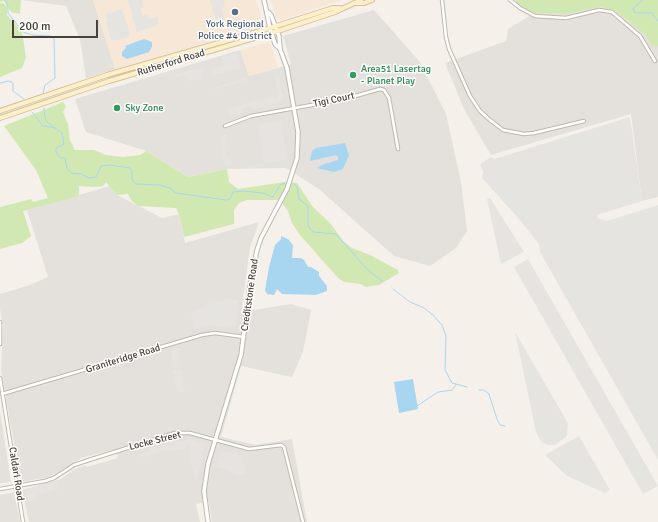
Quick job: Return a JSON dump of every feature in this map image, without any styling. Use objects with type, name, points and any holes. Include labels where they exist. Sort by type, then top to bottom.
[{"type":"main road","name":"Rutherford Road","points":[[0,111],[107,75],[270,28],[276,29],[335,12],[359,1],[364,3],[372,0]]},
{"type":"main road","name":"Rutherford Road","points":[[0,118],[104,83],[272,33],[276,29]]},
{"type":"street","points":[[264,0],[268,12]]},
{"type":"street","points":[[442,0],[446,37],[449,49],[470,96],[480,111],[490,120],[503,130],[524,134],[584,121]]},
{"type":"street","points":[[510,0],[520,8],[535,16],[566,18],[599,10],[612,12],[640,36],[655,60]]},
{"type":"street","name":"Creditstone Road","points":[[208,522],[205,506],[205,481],[208,464],[238,367],[257,250],[261,238],[287,189],[296,164],[298,132],[295,108],[287,68],[280,49],[275,44],[270,28],[268,12]]},
{"type":"street","name":"Creditstone Road","points":[[268,12],[271,14],[281,42],[280,49]]},
{"type":"street","name":"Tigi Court","points":[[295,108],[345,99],[377,89],[384,90],[389,98],[398,149]]},
{"type":"street","points":[[225,126],[251,116],[295,108]]},
{"type":"street","points":[[0,322],[0,344]]},
{"type":"street","name":"Graniteridge Road","points":[[2,394],[202,335],[215,333],[244,336]]},
{"type":"street","name":"Caldari Road","points":[[0,378],[24,522]]},
{"type":"street","name":"Locke Street","points":[[0,489],[49,479],[74,465],[175,434],[190,433],[249,449],[281,445],[284,447],[303,522]]},
{"type":"shaded area","points":[[21,0],[93,0],[115,69],[86,78],[80,40],[66,6]]},
{"type":"shaded area","points":[[93,0],[256,0],[264,26],[115,69]]},
{"type":"shaded area","points":[[128,0],[142,0],[144,7],[140,8],[143,16],[147,14],[149,19],[157,17],[159,23],[156,26],[137,32]]},
{"type":"shaded area","points":[[210,0],[224,0],[225,6],[221,8],[225,21],[222,22],[223,25],[218,26]]},
{"type":"shaded area","points":[[271,0],[342,0],[281,20],[276,18]]},
{"type":"shaded area","points":[[600,7],[615,11],[644,34],[652,46],[658,46],[658,197],[642,201],[631,114],[491,155],[464,109],[445,63],[506,41],[508,29],[534,13],[568,14]]},
{"type":"shaded area","points":[[122,9],[130,34],[128,34],[129,37],[114,41],[113,39],[111,40],[105,14]]},
{"type":"shaded area","points":[[374,10],[420,62],[446,114],[461,182],[467,231],[456,248],[430,266],[394,256],[319,189],[286,168],[227,169],[188,177],[146,151],[86,132],[75,99],[240,50],[249,76],[291,64],[283,36]]},
{"type":"shaded area","points":[[268,42],[270,43],[278,67],[249,76],[240,50]]},
{"type":"shaded area","points":[[237,53],[241,68],[214,75],[212,69],[224,65],[222,57]]},
{"type":"shaded area","points":[[199,68],[200,70],[203,69],[203,79],[190,81],[184,75],[175,77],[174,75]]},
{"type":"shaded area","points":[[275,76],[279,76],[283,98],[280,99],[281,102],[252,109],[251,106],[242,109],[242,112],[231,116],[227,109],[260,99],[261,101],[264,101],[264,99],[273,96],[276,98],[278,96]]},
{"type":"shaded area","points":[[246,78],[247,80],[213,90],[213,88]]},
{"type":"shaded area","points":[[630,117],[642,201],[597,215],[598,218],[607,221],[658,205],[658,460],[540,252],[539,244],[519,219],[482,178],[483,172],[480,164],[491,157],[494,159]]},
{"type":"shaded area","points":[[281,121],[287,160],[264,164],[265,167],[247,168],[247,166],[264,163],[258,125]]},
{"type":"shaded area","points":[[226,135],[229,149],[226,150],[228,159],[231,159],[232,165],[225,166],[220,136]]},
{"type":"shaded area","points":[[110,186],[117,195],[162,218],[179,214],[185,243],[259,222],[250,248],[242,306],[253,310],[291,304],[311,310],[303,352],[292,377],[241,366],[221,437],[256,445],[292,439],[307,522],[212,522],[209,502],[196,504],[200,522],[29,522],[22,490],[61,479],[73,470],[86,465],[86,467],[118,458],[116,449],[81,458],[50,477],[21,482],[1,371],[3,326],[0,309],[0,294],[30,285],[48,277],[27,210]]},
{"type":"shaded area","points":[[490,198],[524,252],[501,264],[487,199]]},
{"type":"shaded area","points":[[528,259],[658,486],[643,494],[514,267]]},
{"type":"shaded area","points":[[232,298],[233,300],[238,300],[236,325],[232,325],[231,328],[215,326],[215,324],[195,330],[191,312],[206,307],[205,305]]},
{"type":"shaded area","points":[[515,332],[568,423],[567,436],[555,445],[548,445],[541,442],[536,432]]},
{"type":"shaded area","points":[[178,348],[181,367],[173,368],[171,351]]},
{"type":"shaded area","points":[[180,369],[185,392],[177,392],[173,370]]},
{"type":"shaded area","points":[[0,411],[11,482],[0,483]]},
{"type":"shaded area","points":[[579,436],[610,490],[605,493],[567,476],[545,455]]},
{"type":"shaded area","points":[[191,439],[203,443],[204,446],[197,480],[194,479],[189,445],[186,446],[186,448],[161,452],[161,450],[159,453],[141,458],[140,453],[150,451],[149,448]]},
{"type":"shaded area","points":[[225,451],[243,457],[246,474],[235,475],[234,473],[216,467],[222,452],[224,453]]},
{"type":"shaded area","points":[[56,482],[58,489],[37,495],[36,500],[26,502],[24,495],[29,489]]},
{"type":"shaded area","points":[[14,492],[20,522],[0,522],[0,495]]},
{"type":"green space","points":[[0,0],[21,0],[20,14],[11,12],[4,1],[0,2]]},
{"type":"green space","points":[[516,0],[658,0],[658,46],[652,46],[644,34],[615,11],[600,7],[568,14],[534,13],[516,4]]},
{"type":"green space","points":[[0,3],[3,3],[7,7],[7,15],[22,32],[26,57],[22,68],[0,77]]},
{"type":"green space","points":[[63,102],[66,106],[63,112],[68,124],[70,140],[75,150],[94,150],[106,155],[123,157],[140,155],[146,151],[188,177],[227,169],[229,182],[238,189],[285,182],[297,183],[313,207],[330,223],[344,242],[352,248],[370,255],[398,270],[399,273],[379,285],[366,287],[361,284],[344,282],[338,278],[300,235],[292,223],[288,211],[278,200],[247,200],[239,203],[234,210],[234,224],[184,237],[179,214],[176,208],[138,206],[131,200],[128,194],[117,195],[106,182],[103,186],[79,186],[79,196],[23,211],[31,236],[22,243],[0,249],[0,207],[31,199],[33,202],[48,198],[36,170],[4,126]]},
{"type":"water","points":[[144,39],[152,42],[152,47],[149,52],[127,59],[122,56],[122,52],[126,48],[125,46]]},
{"type":"water","points":[[345,143],[349,155],[343,169],[334,172],[317,168],[338,160],[336,155],[310,161],[312,151],[316,148]]},
{"type":"water","points":[[281,236],[288,239],[293,245],[292,258],[301,258],[308,267],[311,267],[319,272],[319,276],[327,286],[327,291],[316,295],[282,294],[277,289],[274,295],[267,294],[265,290],[269,267],[275,245],[281,239]]},
{"type":"water","points":[[413,379],[418,409],[399,413],[394,382]]},
{"type":"waterway","points":[[5,0],[8,7],[8,13],[23,32],[32,35],[50,36],[54,39],[55,78],[45,85],[43,94]]},
{"type":"waterway","points":[[643,0],[633,8],[634,12],[652,13],[658,21]]},
{"type":"waterway","points":[[0,83],[9,81],[13,83],[13,91],[24,99]]},
{"type":"waterway","points":[[44,108],[47,122],[62,133],[64,144],[56,148],[56,152],[59,157],[65,158],[67,168],[71,173],[81,174],[89,178],[96,177],[101,166],[110,165],[130,168],[132,171],[132,179],[136,184],[160,185],[170,188],[176,193],[226,200],[230,199],[233,192],[243,191],[263,193],[273,197],[280,185],[285,183]]},
{"type":"waterway","points":[[32,112],[43,126],[56,128]]},
{"type":"waterway","points":[[294,184],[297,187],[299,199],[308,206],[308,226],[313,232],[336,234],[367,269],[382,281]]},
{"type":"waterway","points":[[393,289],[410,302],[424,308],[442,325],[446,336],[445,370],[452,383],[467,387]]},
{"type":"waterway","points":[[417,406],[438,392],[452,390],[456,385]]},
{"type":"waterway","points":[[479,390],[484,390],[489,394],[497,419],[500,425],[505,426]]},
{"type":"place","name":"York Regional Police #4 District","points":[[235,12]]},
{"type":"place","name":"Area51 Lasertag - Planet Play","points":[[353,75]]},
{"type":"place","name":"Sky Zone","points":[[117,108]]}]
